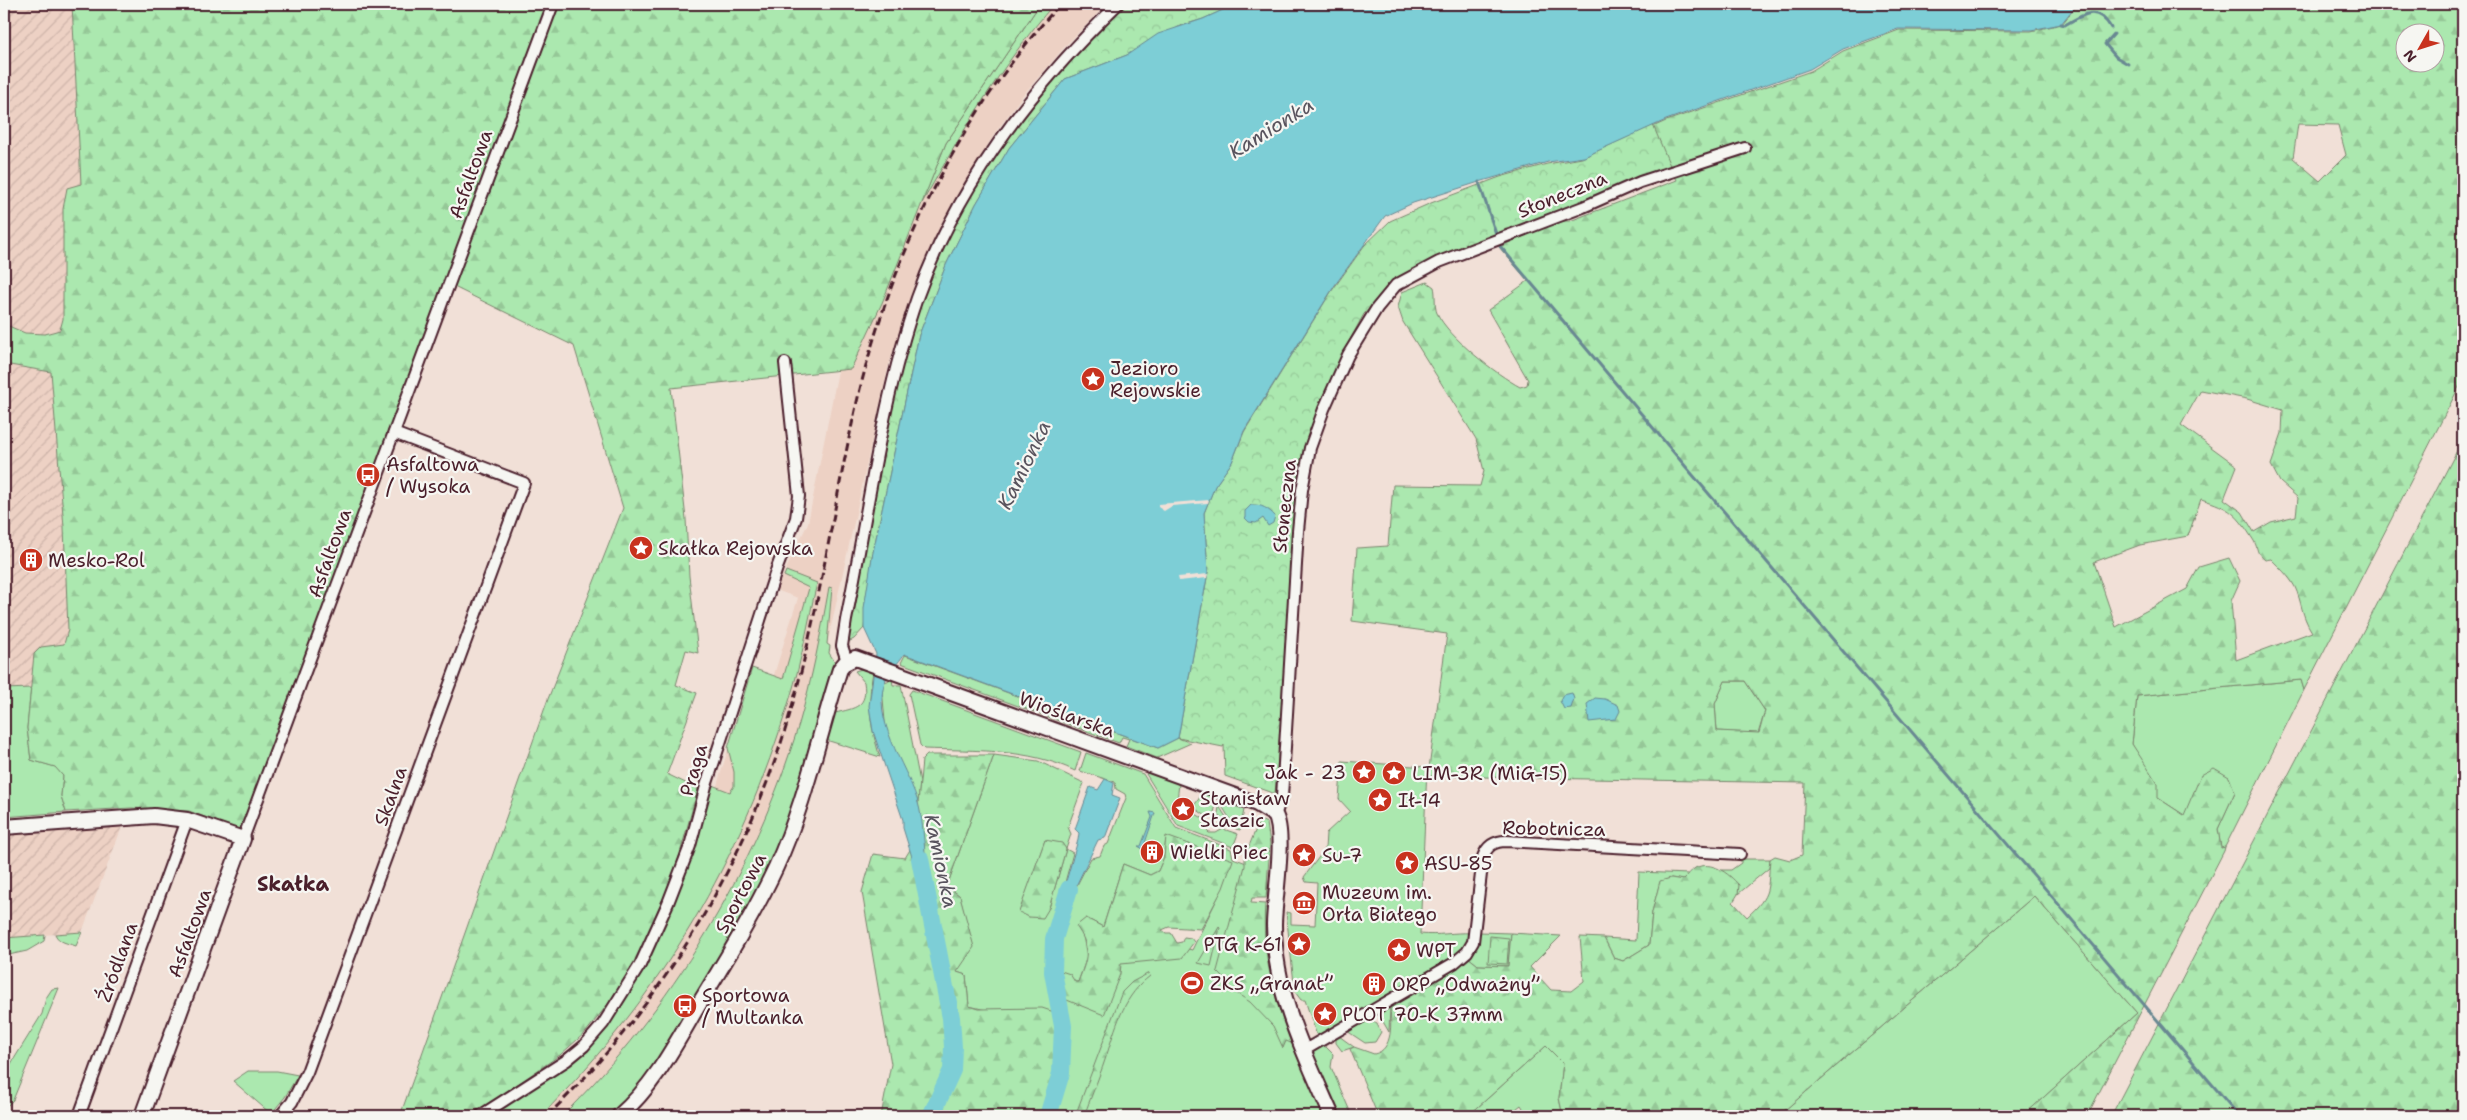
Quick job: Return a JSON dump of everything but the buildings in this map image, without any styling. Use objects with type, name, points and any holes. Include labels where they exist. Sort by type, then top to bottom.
[{"type":"street","name":"Asfaltowa","points":[[142,1116],[553,4]]},
{"type":"street","points":[[846,662],[842,646],[846,620],[888,404],[907,330],[930,266],[957,209],[1002,136],[1059,65],[1118,4]]},
{"type":"street","name":"Słoneczna","points":[[1332,1116],[1303,1051],[1284,1000],[1275,949],[1274,925],[1279,830],[1275,815],[1282,796],[1300,506],[1310,448],[1347,357],[1377,308],[1396,285],[1439,262],[1583,207],[1648,178],[1745,148]]},
{"type":"street","name":"Praga","points":[[480,1116],[567,1060],[584,1046],[604,1024],[640,965],[668,903],[690,846],[706,786],[776,568],[797,513],[798,496],[785,363]]},
{"type":"street","name":"Skalna","points":[[280,1116],[292,1102],[307,1072],[524,483],[394,433]]},
{"type":"street","name":"Wioślarska","points":[[846,662],[855,658],[900,673],[1257,804],[1275,815]]},
{"type":"street","name":"Sportowa","points":[[620,1116],[648,1085],[670,1055],[751,916],[776,866],[796,816],[837,679],[846,662]]},
{"type":"street","points":[[4,827],[154,816],[187,820],[243,839]]},
{"type":"street","name":"Źródlana","points":[[79,1116],[187,820]]},
{"type":"street","name":"Robotnicza","points":[[1303,1051],[1454,963],[1467,952],[1474,937],[1483,857],[1486,849],[1493,843],[1506,841],[1740,854]]},
{"type":"shaded area","points":[[4,4],[72,4],[107,685],[4,689]]},
{"type":"shaded area","points":[[985,4],[1107,4],[1067,44],[1023,95],[995,133],[946,215],[914,285],[888,368],[816,695],[766,847],[590,1116],[497,1116],[549,1084],[640,982],[697,851],[752,671],[773,678],[798,598],[776,590],[808,523],[838,371]]},
{"type":"shaded area","points":[[120,818],[122,827],[82,932],[4,938],[4,827]]},
{"type":"green space","points":[[72,4],[1040,4],[946,143],[882,303],[851,369],[671,388],[686,519],[689,576],[698,653],[686,650],[676,685],[697,693],[667,774],[698,789],[675,871],[637,959],[608,1004],[586,1032],[560,1055],[471,1116],[400,1116],[548,699],[623,508],[574,346],[452,286],[247,833],[189,811],[131,808],[66,812],[61,796],[63,776],[55,767],[31,760],[27,728],[34,654],[41,647],[64,644],[68,630],[64,527],[51,372],[4,364],[4,324],[25,333],[45,334],[60,330],[63,319],[63,209],[67,188],[81,184]]},
{"type":"green space","points":[[1040,4],[1054,4],[1016,51],[999,76],[967,126],[921,205],[946,143]]},
{"type":"green space","points":[[1122,4],[1236,4],[1203,19],[1180,26],[1127,55],[1065,79],[1009,148],[976,204],[946,265],[919,335],[872,557],[864,628],[854,639],[848,642],[848,630],[904,352],[937,259],[985,169],[1026,109]]},
{"type":"green space","points":[[2078,4],[2463,4],[2463,379],[2304,690],[2301,680],[2137,696],[2132,744],[2158,784],[2158,798],[2184,815],[2201,775],[2214,768],[2229,777],[2235,792],[2218,829],[2221,848],[2225,847],[2224,851],[2087,1116],[2023,1116],[2137,1013],[2034,896],[1778,1116],[1563,1116],[1559,1098],[1563,1063],[1546,1046],[1468,1116],[1378,1116],[1350,1049],[1354,1047],[1374,1054],[1385,1047],[1390,1034],[1390,1006],[1468,957],[1478,965],[1508,966],[1511,933],[1561,936],[1530,967],[1551,990],[1571,991],[1584,981],[1580,937],[1604,938],[1614,958],[1623,961],[1649,945],[1652,912],[1660,881],[1671,878],[1683,880],[1695,868],[1701,866],[1719,869],[1739,885],[1738,894],[1733,902],[1747,917],[1761,903],[1767,891],[1770,859],[1775,856],[1790,860],[1802,855],[1805,783],[1428,776],[1447,634],[1352,621],[1357,548],[1388,546],[1393,485],[1480,486],[1484,471],[1476,439],[1403,322],[1398,307],[1402,292],[1427,282],[1434,287],[1437,313],[1443,323],[1462,344],[1520,387],[1527,385],[1528,380],[1488,310],[1528,281],[1499,247],[1559,221],[1570,221],[1677,180],[1669,166],[1608,147],[1666,121],[1811,71],[1843,51],[1899,30],[2031,31],[2062,24]],"holes":[[[2298,124],[2338,125],[2346,155],[2320,181],[2293,158]],[[2201,390],[2247,399],[2283,410],[2282,433],[2271,465],[2280,482],[2298,498],[2296,516],[2271,522],[2254,532],[2242,512],[2224,499],[2237,466],[2181,425]],[[2201,499],[2232,513],[2243,524],[2254,541],[2258,553],[2265,560],[2271,559],[2290,579],[2295,587],[2312,632],[2236,660],[2231,601],[2240,581],[2229,558],[2199,567],[2187,589],[2116,627],[2094,562],[2140,545],[2188,536]],[[1725,681],[1745,681],[1765,711],[1759,733],[1717,731],[1715,704]]]},
{"type":"green space","points":[[1653,125],[1671,168],[1416,268],[1396,279],[1364,314],[1342,354],[1305,447],[1296,491],[1287,643],[1275,794],[1225,776],[1224,745],[1223,747],[1178,738],[1208,572],[1204,513],[1215,486],[1232,462],[1244,432],[1331,292],[1364,246],[1390,221],[1500,177],[1547,164],[1582,158]]},
{"type":"green space","points":[[2463,439],[2463,1116],[2111,1116]]},
{"type":"green space","points":[[786,571],[817,583],[794,684],[770,758],[747,816],[721,870],[692,923],[660,973],[624,1022],[585,1069],[541,1116],[487,1116],[551,1075],[615,1012],[637,980],[667,914],[689,859],[712,785],[730,792],[734,786],[734,772],[728,748],[752,668],[783,679],[809,588],[784,576]]},
{"type":"green space","points":[[829,587],[832,588],[827,644],[830,646],[829,653],[835,662],[787,827],[760,889],[697,1000],[690,995],[680,1013],[686,1017],[651,1072],[613,1116],[562,1116],[602,1074],[639,1030],[673,984],[705,935],[733,885],[780,779],[799,724],[816,656]]},
{"type":"green space","points":[[905,655],[1158,748],[1178,738],[1191,743],[1157,758],[1126,746],[1129,739],[1122,737],[1119,743],[901,663]]},
{"type":"green space","points":[[862,669],[873,672],[870,705],[874,735],[880,757],[826,740],[835,713],[854,708],[862,701],[865,690],[864,682],[855,671]]},
{"type":"green space","points":[[892,680],[893,685],[901,685],[920,782],[918,803],[905,782],[886,733],[882,687],[883,682]]},
{"type":"green space","points":[[2301,680],[2304,690],[2225,847],[2221,849],[2218,829],[2235,792],[2184,815],[2158,798],[2132,744],[2137,696]]},
{"type":"green space","points":[[1725,681],[1745,681],[1765,711],[1758,734],[1717,731],[1715,704]]},
{"type":"green space","points":[[31,688],[27,728],[31,760],[56,767],[63,776],[61,796],[66,812],[4,817],[4,689]]},
{"type":"green space","points":[[912,690],[1081,752],[1075,771],[1039,758],[1020,754],[924,749],[920,745],[909,694]]},
{"type":"green space","points":[[1086,753],[1143,774],[1176,828],[1231,849],[1233,858],[1268,871],[1267,895],[1247,894],[1247,907],[1267,908],[1269,961],[1279,1007],[1292,1044],[1324,1116],[1048,1116],[1062,1072],[1063,1028],[969,1006],[966,975],[957,972],[966,921],[960,896],[947,886],[994,755],[1038,761],[1084,783],[1068,827],[1071,834],[1066,849],[1073,853],[1058,908],[1064,910],[1091,858],[1100,856],[1104,846],[1108,844],[1126,798],[1125,794],[1116,789],[1115,782],[1080,771]],"holes":[[[1166,837],[1218,897],[1192,950],[1128,932],[1101,1014],[1075,982],[1078,982],[1087,957],[1083,936],[1086,918],[1103,927],[1123,864],[1150,875],[1158,871],[1164,857]],[[1045,840],[1066,849],[1049,908],[1029,917],[1020,911]]]},
{"type":"green space","points":[[927,755],[994,755],[947,886],[960,896],[974,947],[957,972],[966,975],[969,1006],[979,1009],[1042,1008],[1060,1014],[1063,1040],[1061,1066],[1048,1116],[881,1116],[891,1064],[862,892],[873,854],[905,858],[922,830],[918,803],[922,760]]},
{"type":"green space","points":[[1342,761],[1427,767],[1420,934],[1471,933],[1465,948],[1451,960],[1318,1039],[1305,1000],[1301,1000],[1295,992],[1286,912],[1291,913],[1291,924],[1315,925],[1317,883],[1306,882],[1304,877],[1325,849],[1326,833],[1350,811],[1339,799]]},
{"type":"green space","points":[[1148,773],[1179,784],[1176,808],[1179,814],[1186,816],[1191,811],[1204,819],[1204,828],[1209,833],[1216,833],[1223,829],[1238,834],[1233,847],[1178,826],[1146,774]]},
{"type":"green space","points":[[1203,793],[1215,798],[1212,804],[1216,804],[1214,813],[1206,816],[1193,807]]},
{"type":"green space","points":[[1223,801],[1244,810],[1240,830],[1236,829],[1222,806]]},
{"type":"green space","points":[[1219,806],[1233,828],[1224,825],[1218,814]]},
{"type":"green space","points":[[1262,821],[1267,823],[1270,844],[1266,898],[1252,898],[1251,903],[1265,904],[1265,940],[1270,975],[1291,1043],[1286,1041],[1283,1048],[1273,1026],[1250,1002],[1224,985],[1223,977],[1217,971],[1245,866],[1245,856],[1258,824]]},
{"type":"green space","points":[[1166,836],[1233,860],[1223,888],[1201,929],[1169,927],[1162,930],[1166,933],[1171,933],[1177,943],[1182,942],[1184,937],[1191,938],[1194,942],[1182,958],[1121,964],[1120,974],[1104,1015],[1052,994],[1050,983],[1061,971],[1070,974],[1075,982],[1078,982],[1084,967],[1086,947],[1076,926],[1086,918],[1103,927],[1123,864],[1150,875],[1158,871],[1164,857]]},
{"type":"green space","points":[[1045,840],[1062,843],[1066,849],[1049,908],[1043,918],[1029,917],[1019,912]]},
{"type":"green space","points":[[1741,859],[1770,859],[1769,868],[1738,894],[1738,885],[1721,870],[1731,870],[1741,863]]},
{"type":"green space","points":[[1639,872],[1689,874],[1683,880],[1671,878],[1660,882],[1652,912],[1649,945],[1623,961],[1614,958],[1604,938],[1636,940]]},
{"type":"green space","points":[[2034,896],[2137,1013],[2023,1116],[1778,1116]]},
{"type":"green space","points":[[1219,927],[1211,966],[1198,963]]},
{"type":"green space","points":[[82,932],[76,946],[61,941],[55,934]]},
{"type":"green space","points":[[1479,932],[1511,933],[1508,966],[1478,965],[1468,957]]},
{"type":"green space","points":[[45,935],[44,941],[27,951],[4,956],[4,938]]},
{"type":"green space","points":[[1490,936],[1509,938],[1507,964],[1488,963]]},
{"type":"green space","points":[[1149,973],[1150,976],[1141,983],[1123,1010],[1084,1116],[1075,1116],[1122,992],[1132,982]]},
{"type":"green space","points":[[59,988],[13,1100],[4,1109],[4,1075],[42,1014],[46,998],[52,989]]},
{"type":"green space","points":[[1390,1006],[1389,1032],[1378,1013]]},
{"type":"green space","points":[[1370,1020],[1377,1024],[1381,1032],[1375,1042],[1365,1043],[1347,1031]]},
{"type":"green space","points":[[1339,1036],[1354,1047],[1342,1051],[1336,1043],[1336,1038]]},
{"type":"green space","points":[[1321,1046],[1326,1047],[1333,1054],[1331,1067],[1352,1116],[1337,1116],[1312,1057],[1314,1051]]},
{"type":"green space","points":[[1546,1046],[1563,1063],[1559,1098],[1563,1116],[1528,1116],[1521,1105],[1507,1116],[1468,1116]]},
{"type":"green space","points":[[248,1071],[277,1071],[298,1075],[285,1097],[271,1114],[233,1081]]},
{"type":"water","name":"Jezioro Rejowskie","points":[[1236,4],[2077,4],[2061,24],[2031,30],[1898,29],[1843,49],[1810,69],[1666,120],[1584,157],[1548,162],[1479,182],[1413,203],[1385,216],[1335,285],[1244,431],[1232,462],[1215,486],[1204,513],[1208,572],[1178,738],[1158,748],[904,654],[890,673],[886,679],[882,694],[883,709],[891,740],[912,786],[920,809],[928,882],[920,883],[903,828],[903,820],[873,731],[869,706],[876,654],[864,628],[864,608],[872,557],[919,335],[946,265],[976,204],[1009,148],[1065,79],[1127,55],[1158,34],[1203,19]]},
{"type":"water","points":[[1251,505],[1261,506],[1270,511],[1275,516],[1273,523],[1268,526],[1263,518],[1256,523],[1249,522],[1245,518],[1245,511]]},
{"type":"water","points":[[1572,693],[1574,699],[1571,708],[1564,709],[1560,701],[1563,695]]},
{"type":"water","points":[[1595,698],[1605,699],[1618,705],[1620,711],[1616,719],[1589,722],[1587,704]]},
{"type":"water","points":[[1105,779],[1114,783],[1112,795],[1120,798],[1105,838],[1098,840],[1064,911],[1058,909],[1078,840],[1079,833],[1075,829],[1090,787],[1098,790]]},
{"type":"water","points":[[1150,812],[1155,813],[1143,849],[1138,846],[1141,846],[1152,817]]},
{"type":"pier","points":[[1209,500],[1208,503],[1172,506],[1164,511],[1158,507],[1158,504]]},
{"type":"pier","points":[[1208,574],[1207,578],[1179,581],[1178,577]]},
{"type":"waterway","points":[[2061,24],[2065,25],[2078,17],[2090,13],[2101,16],[2111,28]]},
{"type":"waterway","points":[[2114,34],[2105,44],[2116,57],[2128,64]]},
{"type":"waterway","points":[[1479,182],[1496,234]]},
{"type":"waterway","points":[[1500,246],[2239,1116]]},
{"type":"waterway","name":"Kamionka","points":[[920,859],[951,1018],[953,1047],[952,1070],[931,1116]]},
{"type":"waterway","name":"Kamionka","points":[[1048,1116],[1061,1073],[1063,1026],[1053,972],[1054,939],[1069,889]]},
{"type":"railway","points":[[547,1116],[586,1076],[656,990],[715,896],[740,846],[762,795],[794,700],[815,611],[860,389],[892,285],[936,184],[963,136],[992,90],[1060,4]]},
{"type":"place","name":"Jezioro Rejowskie","points":[[1093,379]]},
{"type":"place","name":"Asfaltowa / Wysoka","points":[[368,475]]},
{"type":"place","name":"Skałka Rejowska","points":[[641,548]]},
{"type":"place","name":"Mesko-Rol","points":[[31,560]]},
{"type":"place","name":"Jak - 23","points":[[1364,772]]},
{"type":"place","name":"LIM-3R (MiG-15)","points":[[1394,773]]},
{"type":"place","name":"Ił-14","points":[[1380,800]]},
{"type":"place","name":"Stanisław Staszic","points":[[1183,809]]},
{"type":"place","name":"Wielki Piec","points":[[1152,852]]},
{"type":"place","name":"Su-7","points":[[1304,855]]},
{"type":"place","name":"ASU-85","points":[[1407,863]]},
{"type":"place","name":"Muzeum im. Orła Białego","points":[[1304,903]]},
{"type":"place","name":"PTG K-61","points":[[1299,944]]},
{"type":"place","name":"WPT","points":[[1399,950]]},
{"type":"place","name":"ZKS „Granat”","points":[[1192,983]]},
{"type":"place","name":"ORP „Odważny”","points":[[1374,984]]},
{"type":"place","name":"Sportowa / Multanka","points":[[685,1006]]},
{"type":"place","name":"PLOT 70-K 37mm","points":[[1325,1014]]},
{"type":"district","name":"Skałka","points":[[293,884]]}]
